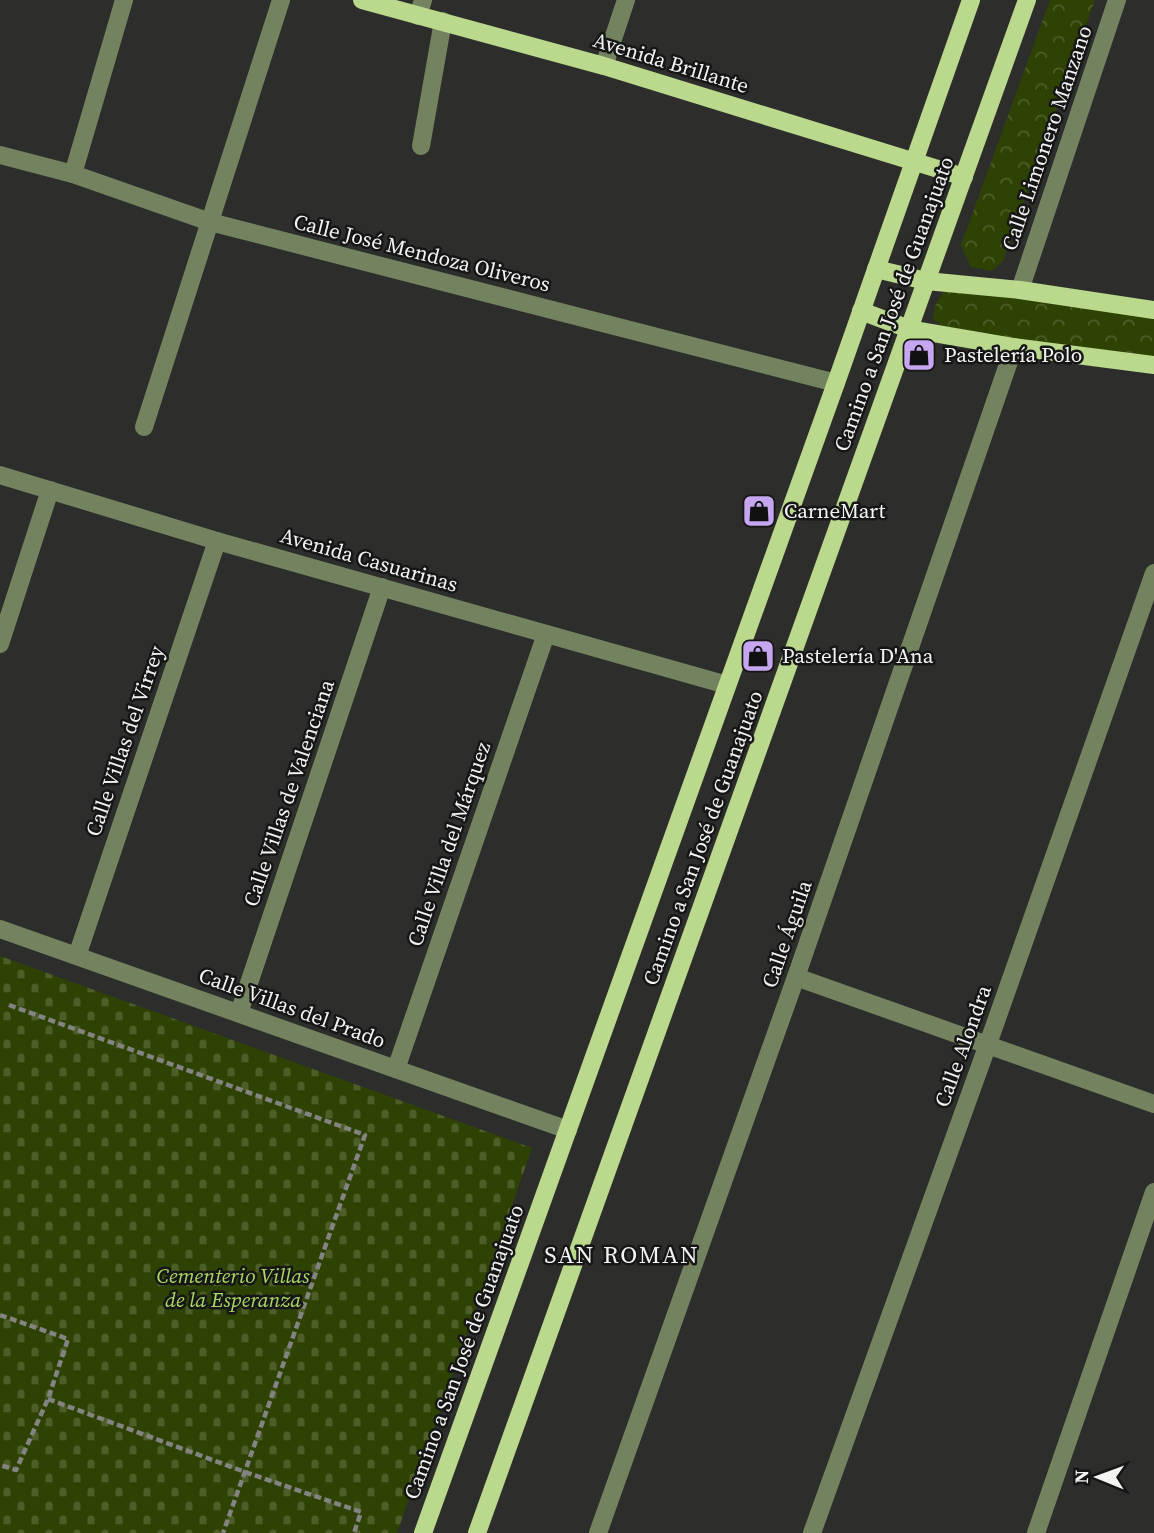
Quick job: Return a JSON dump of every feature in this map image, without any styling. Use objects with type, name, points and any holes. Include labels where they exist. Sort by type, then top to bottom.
[{"type":"main road","name":"Avenida Brillante","points":[[362,0],[421,8],[443,21],[604,66],[964,177]]},
{"type":"main road","name":"Camino a San José de Guanajuato","points":[[423,1533],[971,0]]},
{"type":"main road","name":"Camino a San José de Guanajuato","points":[[477,1533],[1027,0]]},
{"type":"main road","points":[[876,269],[926,281],[1020,290],[1154,310]]},
{"type":"main road","points":[[861,311],[909,329],[1014,347],[1154,365]]},
{"type":"street","points":[[73,174],[124,0]]},
{"type":"street","points":[[144,427],[281,0]]},
{"type":"street","points":[[604,66],[626,0]]},
{"type":"street","name":"Calle Limonero Manzano","points":[[1020,290],[1117,0]]},
{"type":"street","points":[[421,146],[443,21]]},
{"type":"street","name":"Calle José Mendoza Oliveros","points":[[0,155],[73,174],[210,222],[836,383]]},
{"type":"street","name":"Calle Águila","points":[[598,1533],[796,977],[1014,347]]},
{"type":"street","name":"Avenida Casuarinas","points":[[0,475],[217,541],[727,685]]},
{"type":"street","points":[[0,644],[50,490]]},
{"type":"street","name":"Calle Villas del Virrey","points":[[77,956],[217,541]]},
{"type":"street","name":"Calle Alondra","points":[[812,1533],[1154,573]]},
{"type":"street","name":"Calle Villas de Valenciana","points":[[239,1013],[382,587]]},
{"type":"street","name":"Calle Villa del Márquez","points":[[396,1069],[546,634]]},
{"type":"street","name":"Calle Villas del Prado","points":[[0,929],[568,1130]]},
{"type":"street","points":[[796,977],[1154,1104]]},
{"type":"street","points":[[1036,1533],[1154,1192]]},
{"type":"path","points":[[9,1005],[365,1135],[223,1533]]},
{"type":"path","points":[[0,1315],[68,1339],[48,1399],[16,1470],[0,1465]]},
{"type":"path","points":[[48,1399],[361,1512],[354,1533]]},
{"type":"green space","points":[[1050,0],[1095,0],[1003,261],[992,271],[971,267],[961,245]]},
{"type":"green space","points":[[970,289],[1154,317],[1154,359],[948,331],[933,319],[935,306],[944,291]]},
{"type":"green space","name":"Cementerio Villas de la Esperanza","points":[[0,956],[532,1148],[397,1533],[0,1533]]},
{"type":"place","name":"Pastelería Polo","points":[[919,355]]},
{"type":"place","name":"CarneMart","points":[[759,511]]},
{"type":"place","name":"Pastelería D'Ana","points":[[758,656]]},
{"type":"district","name":"SAN ROMAN","points":[[622,1255]]}]
